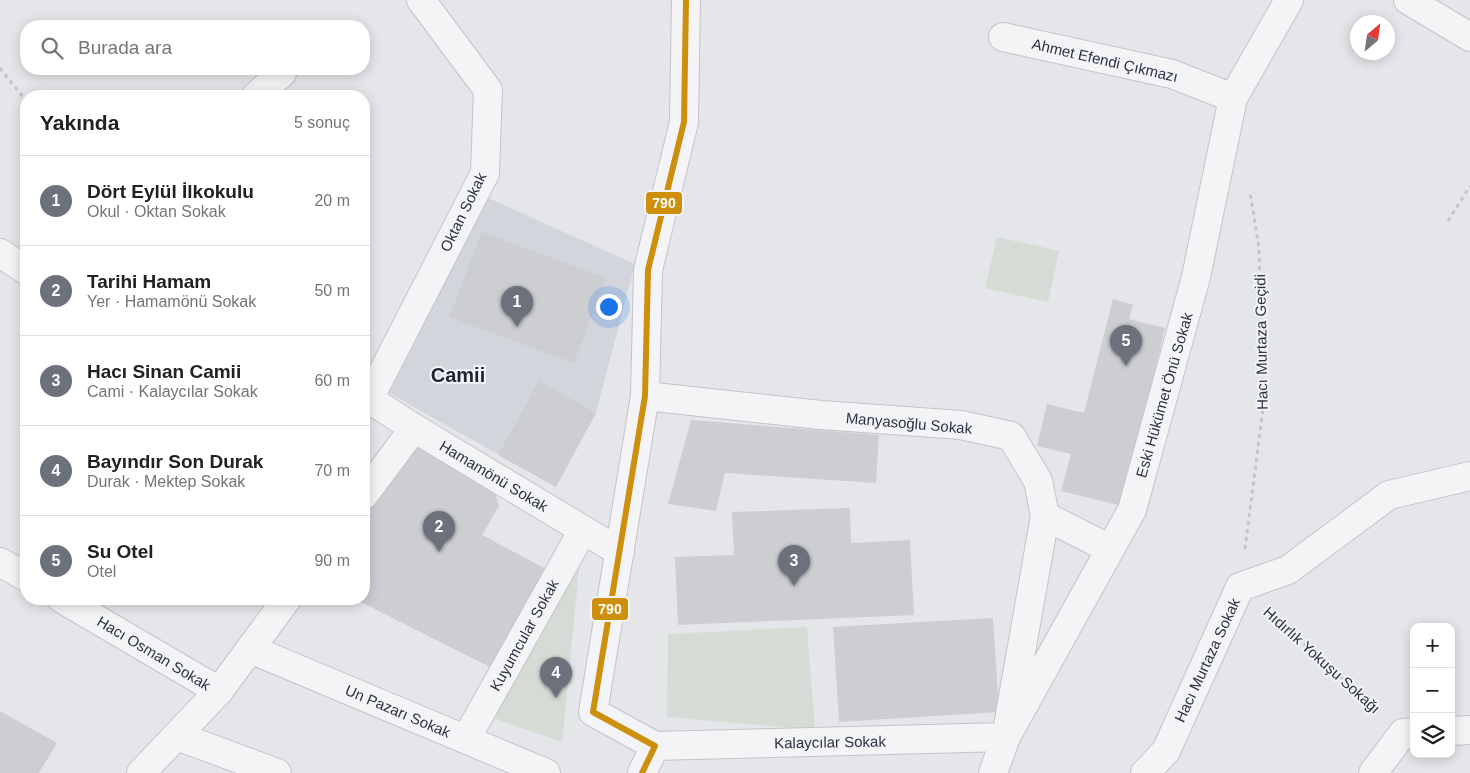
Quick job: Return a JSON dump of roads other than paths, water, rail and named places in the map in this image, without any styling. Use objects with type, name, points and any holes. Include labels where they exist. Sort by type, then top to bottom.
[{"type":"street","name":"Oktan Sokak","points":[[370,390],[485,173],[488,90],[421,0]]},
{"type":"street","points":[[642,773],[655,746],[593,712],[645,396],[648,270],[684,122],[686,0]]},
{"type":"street","name":"Eski Hükümet Önü Sokak","points":[[993,773],[1006,738],[1132,510],[1196,277],[1233,98],[1289,0]]},
{"type":"street","points":[[1408,0],[1470,37]]},
{"type":"street","name":"Ahmet Efendi Çıkmazı","points":[[1003,37],[1172,74],[1233,98]]},
{"type":"street","points":[[263,90],[280,75]]},
{"type":"street","points":[[0,253],[20,266]]},
{"type":"street","name":"Manyasoğlu Sokak","points":[[645,396],[821,416],[961,425],[1011,436],[1038,481],[1045,516]]},
{"type":"street","name":"Hamamönü Sokak","points":[[370,400],[620,552]]},
{"type":"street","points":[[370,487],[414,428]]},
{"type":"street","name":"Hacı Murtaza Sokak","points":[[1145,773],[1166,751],[1240,587],[1288,570],[1389,495],[1470,476]]},
{"type":"street","points":[[1006,738],[1045,516],[1110,549]]},
{"type":"street","name":"Kuyumcular Sokak","points":[[466,739],[583,530]]},
{"type":"street","points":[[0,562],[20,574]]},
{"type":"street","name":"Hacı Osman Sokak","points":[[72,605],[219,692]]},
{"type":"street","points":[[142,773],[219,692],[282,605]]},
{"type":"street","name":"Un Pazarı Sokak","points":[[250,648],[546,773]]},
{"type":"street","points":[[1455,731],[1470,730]]},
{"type":"street","points":[[1374,773],[1409,732]]},
{"type":"street","points":[[177,736],[277,773]]},
{"type":"street","name":"Kalaycılar Sokak","points":[[655,746],[1006,738]]},
{"type":"place","name":"Dört Eylül İlkokulu","points":[[517,327]]},
{"type":"place","name":"Su Otel","points":[[1126,366]]},
{"type":"place","name":"Tarihi Hamam","points":[[439,552]]},
{"type":"place","name":"Hacı Sinan Camii","points":[[794,586]]},
{"type":"place","name":"Bayındır Son Durak","points":[[556,698]]},
{"type":"district","name":"Camii","points":[[458,375]]}]
